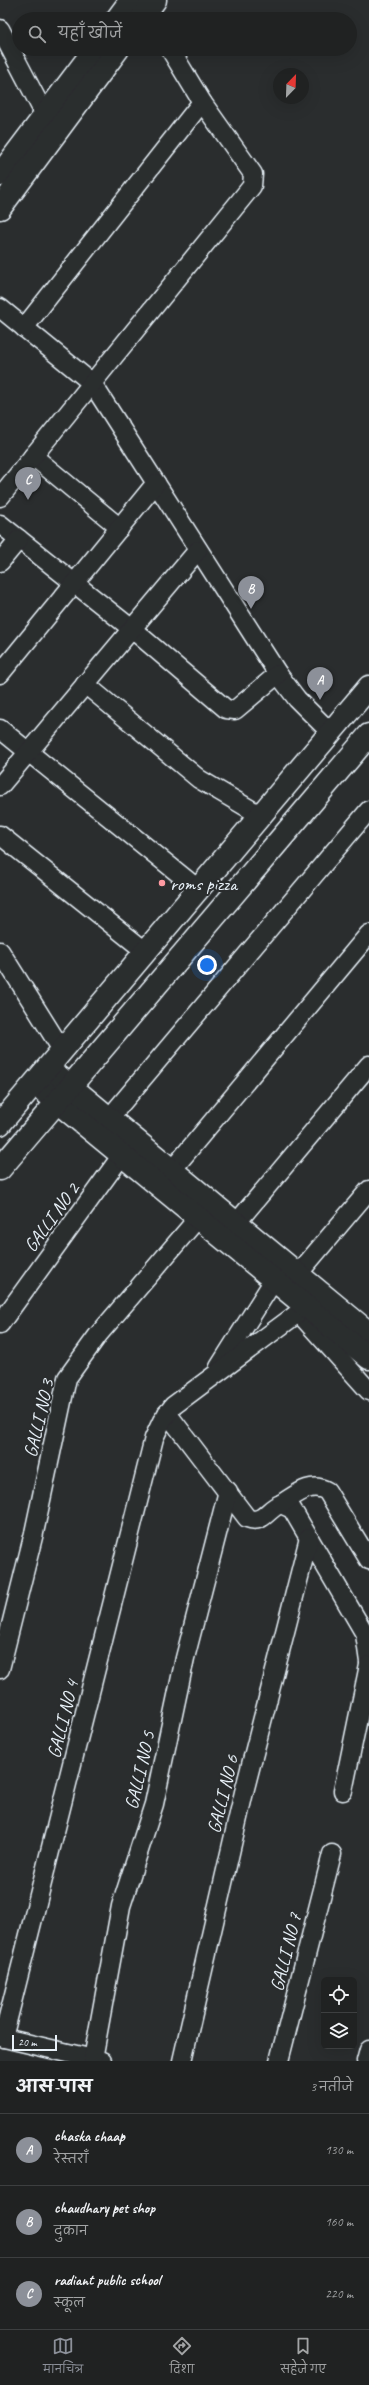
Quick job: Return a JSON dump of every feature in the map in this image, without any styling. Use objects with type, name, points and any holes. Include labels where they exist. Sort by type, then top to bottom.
[{"type":"street","points":[[0,29],[12,52]]},
{"type":"street","points":[[14,56],[46,117]]},
{"type":"street","points":[[0,175],[46,117],[90,56]]},
{"type":"street","points":[[0,208],[113,56]]},
{"type":"street","points":[[0,497],[252,186],[253,174],[202,102],[174,56]]},
{"type":"street","points":[[24,328],[202,102]]},
{"type":"street","points":[[0,308],[92,383],[278,674],[297,699],[367,743],[62,1093],[0,1169]]},
{"type":"street","points":[[33,456],[120,528]]},
{"type":"street","points":[[0,674],[156,483]]},
{"type":"street","points":[[0,524],[132,629],[231,711],[241,706],[278,674]]},
{"type":"street","points":[[0,562],[19,539]]},
{"type":"street","points":[[0,786],[198,550]]},
{"type":"street","points":[[85,684],[199,779],[260,815]]},
{"type":"street","points":[[0,1124],[369,686]]},
{"type":"street","points":[[0,729],[198,889]]},
{"type":"street","points":[[103,1126],[369,810]]},
{"type":"street","points":[[0,835],[146,951]]},
{"type":"street","points":[[172,1170],[369,934]]},
{"type":"street","points":[[0,951],[62,1050]]},
{"type":"street","points":[[230,1231],[369,1065]]},
{"type":"street","points":[[41,1075],[103,1126],[172,1170],[274,1280],[309,1305],[369,1358]]},
{"type":"street","points":[[103,1126],[122,1155],[198,1218],[230,1231],[298,1274],[309,1305],[369,1391]]},
{"type":"street","name":"GALLI NO 2","points":[[0,1324],[122,1155]]},
{"type":"street","points":[[298,1274],[369,1190]]},
{"type":"street","name":"GALLI NO 3","points":[[0,1669],[34,1532],[67,1378],[98,1335],[198,1218]]},
{"type":"street","points":[[213,1377],[274,1280]]},
{"type":"street","points":[[309,1305],[366,1325]]},
{"type":"street","points":[[309,1305],[173,1406],[167,1413],[228,1491],[244,1514],[253,1520],[264,1517],[276,1505],[281,1504],[310,1486],[320,1486],[326,1491],[369,1560]]},
{"type":"street","name":"GALLI NO 4","points":[[2,2038],[154,1438],[167,1413]]},
{"type":"street","name":"GALLI NO 5","points":[[98,2060],[121,1906],[154,1804],[185,1658],[228,1491]]},
{"type":"street","points":[[281,1504],[292,1509],[365,1634],[369,1646],[369,1663],[342,1791]]},
{"type":"street","name":"GALLI NO 6","points":[[182,2061],[240,1807],[309,1538]]},
{"type":"street","name":"GALLI NO 7","points":[[279,2061],[332,1854]]},
{"type":"street","points":[[2,2038],[98,2060]]},
{"type":"street","points":[[366,2061],[369,2050]]},
{"type":"place","name":"radiant public school","points":[[28,500]]},
{"type":"place","name":"chaudhary pet shop","points":[[251,609]]},
{"type":"place","name":"chaska chaap","points":[[320,700]]},
{"type":"place","name":"roms pizza","points":[[162,883]]}]
